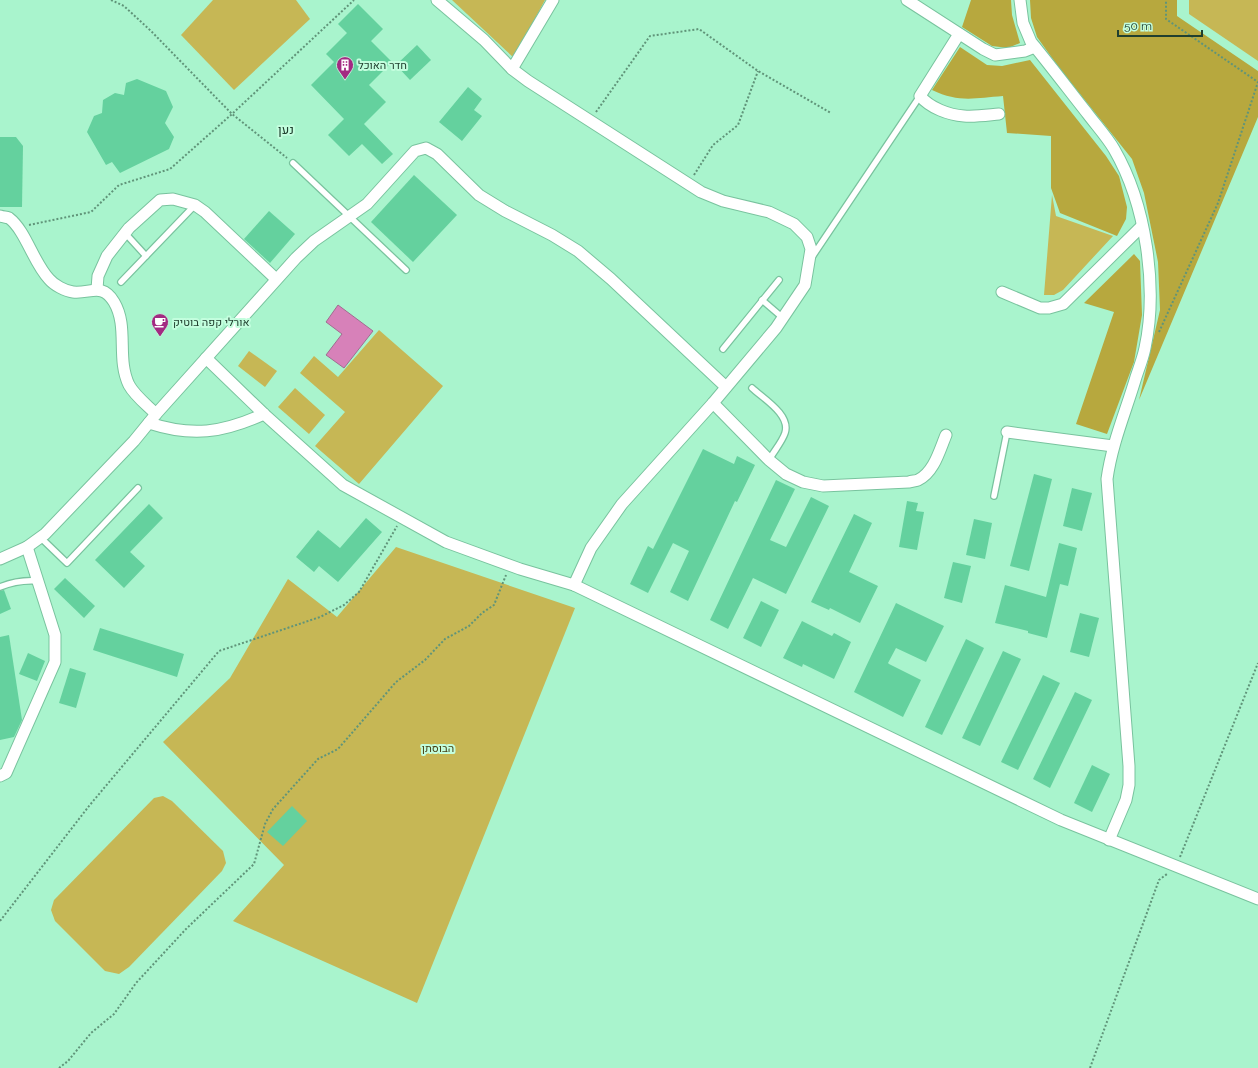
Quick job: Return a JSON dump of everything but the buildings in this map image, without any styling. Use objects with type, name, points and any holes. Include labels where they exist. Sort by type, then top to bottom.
[{"type":"street","points":[[437,0],[484,40],[512,69],[528,81],[701,192],[723,201],[769,212],[794,224],[807,238],[811,249],[805,285],[783,318],[713,403],[622,504],[591,548],[574,585]]},
{"type":"street","points":[[512,69],[553,0]]},
{"type":"street","points":[[907,0],[983,50],[995,55],[1025,51],[1035,47]]},
{"type":"street","points":[[1020,0],[1023,23],[1031,42],[1114,148],[1128,174],[1139,211],[1147,252],[1151,288],[1150,320],[1145,350],[1113,446],[1107,479],[1129,766],[1129,785],[1126,800],[1109,840]]},
{"type":"street","points":[[959,34],[920,96],[926,103],[939,110],[964,116],[999,114]]},
{"type":"street","points":[[0,559],[27,547],[61,518],[134,441],[156,414],[276,279],[314,240],[367,204],[415,151],[426,148],[437,154],[479,194],[506,211],[552,235],[578,251],[611,279],[726,387]]},
{"type":"street","points":[[97,290],[98,276],[107,256],[125,233],[160,200],[173,199],[195,205],[205,212],[276,279]]},
{"type":"street","points":[[0,216],[7,217],[18,227],[36,262],[50,280],[62,289],[73,292],[97,290],[105,291],[113,301],[121,316],[122,361],[130,385],[140,398],[156,414]]},
{"type":"street","points":[[1002,292],[1040,308],[1050,308],[1063,304],[1142,226]]},
{"type":"street","points":[[206,358],[264,414],[343,485],[446,542],[510,565],[574,585],[1061,820],[1258,899]]},
{"type":"street","points":[[713,403],[769,460],[786,474],[803,482],[823,486],[909,482],[919,480],[936,460],[946,435]]},
{"type":"street","points":[[149,423],[166,429],[188,432],[212,431],[248,421],[264,414]]},
{"type":"street","points":[[1007,432],[1113,446]]},
{"type":"street","points":[[0,776],[6,773],[55,662],[55,635],[27,547]]},
{"type":"lane","points":[[810,261],[920,96]]},
{"type":"lane","points":[[293,163],[351,216],[406,270]]},
{"type":"lane","points":[[121,282],[195,205]]},
{"type":"lane","points":[[125,233],[146,256]]},
{"type":"lane","points":[[723,349],[779,280]]},
{"type":"lane","points":[[762,300],[783,318]]},
{"type":"lane","points":[[752,388],[783,415],[786,423],[785,433],[769,460]]},
{"type":"lane","points":[[994,496],[1007,432]]},
{"type":"lane","points":[[40,537],[67,563],[138,488]]},
{"type":"lane","points":[[0,587],[9,583],[24,580],[38,581]]},
{"type":"path","points":[[111,0],[124,6],[151,31],[232,114],[293,163]]},
{"type":"path","points":[[18,227],[91,212],[119,185],[170,169],[232,114],[354,0]]},
{"type":"path","points":[[1158,333],[1218,203],[1258,82],[1166,19],[1166,0]]},
{"type":"path","points":[[590,121],[650,36],[699,29],[758,71],[831,113]]},
{"type":"path","points":[[688,184],[713,145],[738,125],[758,71]]},
{"type":"path","points":[[0,921],[89,806],[219,651],[320,617],[344,605],[359,592],[401,518]]},
{"type":"path","points":[[60,1068],[68,1061],[91,1033],[114,1014],[136,983],[186,929],[254,864],[265,824],[273,809],[318,759],[338,749],[396,682],[424,660],[445,639],[469,626],[494,604],[510,565]]},
{"type":"path","points":[[1090,1068],[1159,880],[1176,867],[1258,663]]},
{"type":"green space","points":[[213,0],[296,0],[310,19],[234,90],[181,35]]},
{"type":"green space","points":[[452,0],[545,0],[514,58]]},
{"type":"green space","points":[[1189,0],[1258,0],[1258,61],[1189,14]]},
{"type":"green space","points":[[1052,195],[1056,216],[1113,236],[1063,290],[1054,295],[1044,295]]},
{"type":"green space","points":[[379,330],[443,386],[359,484],[315,446],[345,412],[300,373],[314,356],[338,377]]},
{"type":"green space","points":[[249,351],[277,371],[265,387],[238,366]]},
{"type":"green space","points":[[295,388],[325,415],[309,434],[278,407]]},
{"type":"green space","name":"הבוסתן","points":[[396,547],[575,608],[417,1003],[233,921],[284,865],[163,742],[230,678],[288,579],[337,617]]},
{"type":"green space","points":[[163,796],[172,801],[223,851],[226,863],[222,871],[129,967],[119,974],[105,971],[55,921],[51,910],[54,900],[154,798]]},
{"type":"shaded area","points":[[971,0],[1011,0],[1012,15],[1020,43],[1008,48],[992,46],[962,27]]},
{"type":"shaded area","points":[[1030,0],[1177,0],[1177,16],[1258,71],[1258,117],[1139,400],[1160,310],[1158,262],[1144,193],[1132,159],[1060,69],[1037,37],[1031,18]]},
{"type":"shaded area","points":[[960,47],[987,65],[1002,66],[1030,60],[1106,156],[1119,176],[1127,207],[1126,219],[1117,236],[1060,213],[1051,188],[1051,136],[1007,133],[1003,96],[967,99],[951,97],[932,90]]},
{"type":"shaded area","points":[[1134,254],[1140,261],[1142,315],[1134,362],[1107,434],[1076,424],[1114,312],[1084,303]]},
{"type":"shaded area","points":[[338,305],[373,331],[344,368],[326,355],[342,334],[326,322]]},
{"type":"place","name":"חדר האוכל","points":[[345,80]]},
{"type":"place","name":"אורלי קפה בוטיק","points":[[160,337]]},
{"type":"district","name":"נען","points":[[286,129]]}]
